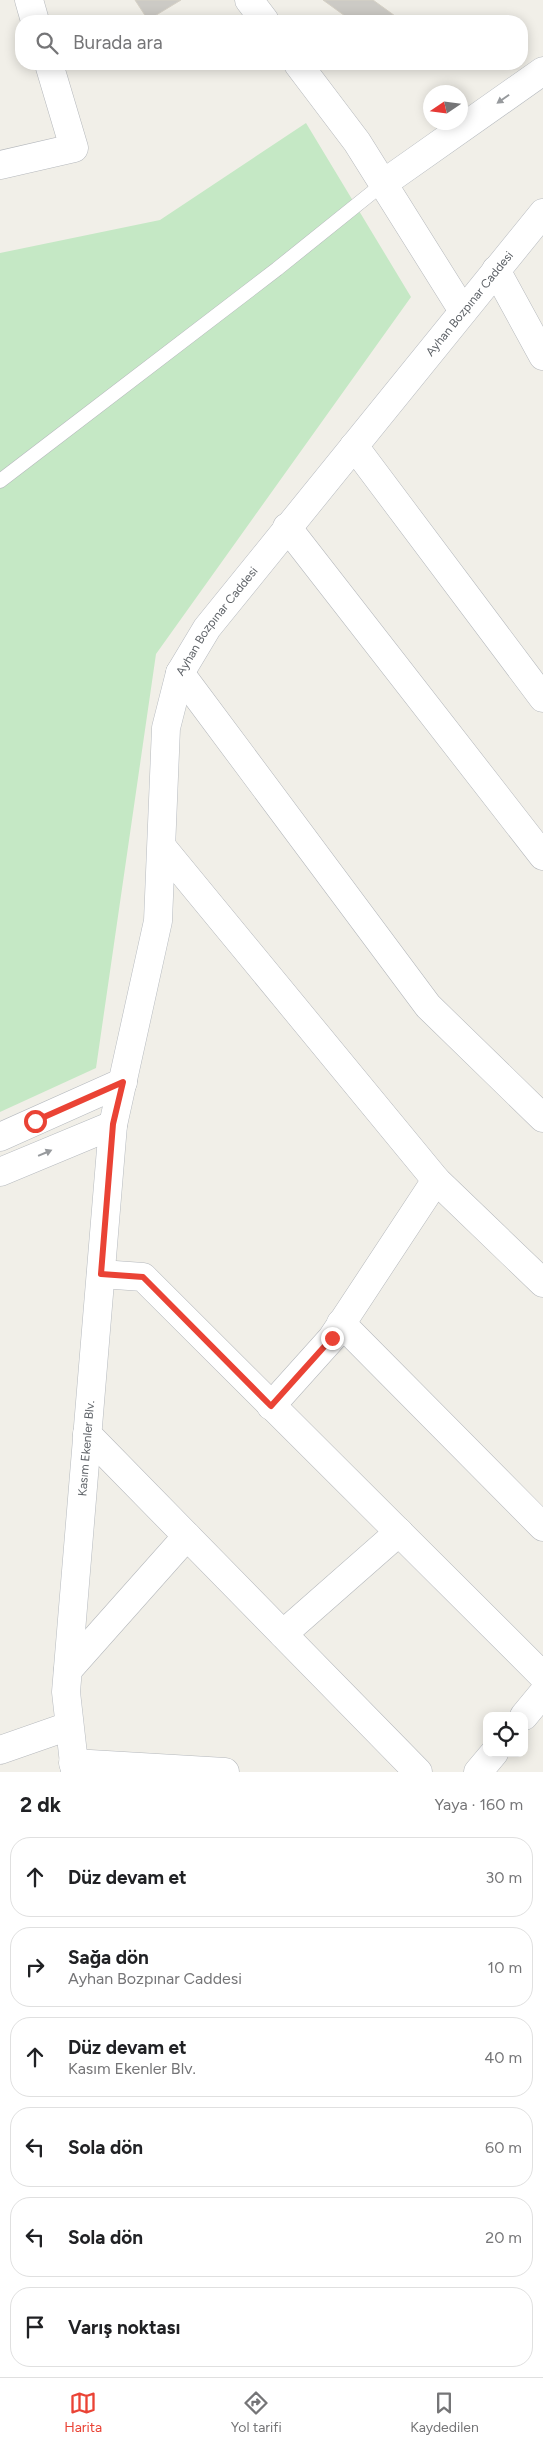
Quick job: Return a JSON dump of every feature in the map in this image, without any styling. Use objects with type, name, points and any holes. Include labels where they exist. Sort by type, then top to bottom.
[{"type":"street","points":[[29,0],[34,15]]},
{"type":"street","points":[[249,0],[260,15]]},
{"type":"street","points":[[0,165],[74,148],[50,70]]},
{"type":"street","points":[[303,70],[357,142],[463,311]]},
{"type":"street","points":[[384,183],[543,71]]},
{"type":"street","name":"Ayhan Bozpınar Caddesi","points":[[113,1124],[158,921],[166,728],[180,673],[207,628],[543,213]]},
{"type":"street","points":[[496,270],[543,356]]},
{"type":"street","points":[[354,446],[543,698]]},
{"type":"street","points":[[287,528],[543,856]]},
{"type":"street","points":[[180,673],[428,1006],[543,1118]]},
{"type":"street","points":[[162,847],[436,1180],[543,1283]]},
{"type":"street","points":[[0,1137],[123,1082]]},
{"type":"street","points":[[0,1172],[113,1124]]},
{"type":"street","name":"Kasım Ekenler Blv.","points":[[74,1767],[66,1692],[113,1124]]},
{"type":"street","points":[[271,1406],[332,1338],[436,1180]]},
{"type":"street","points":[[101,1274],[143,1277],[543,1676]]},
{"type":"street","points":[[341,1324],[543,1527]]},
{"type":"street","points":[[87,1434],[418,1772]]},
{"type":"street","points":[[283,1634],[399,1532]]},
{"type":"street","points":[[68,1670],[187,1536]]},
{"type":"street","points":[[527,1712],[543,1693]]},
{"type":"street","points":[[0,1750],[69,1726]]},
{"type":"street","points":[[478,1772],[491,1757]]},
{"type":"street","points":[[74,1767],[225,1772]]},
{"type":"lane","points":[[0,481],[384,183]]},
{"type":"green space","points":[[306,123],[411,297],[156,654],[96,1068],[0,1112],[0,253],[160,220]]},
{"type":"building","points":[[135,0],[181,0],[156,15],[145,15]]},
{"type":"building","points":[[323,0],[373,0],[394,15],[344,15]]},
{"type":"route","points":[[35,1121],[123,1082],[113,1124],[101,1274],[143,1277],[271,1406],[332,1338]]}]
